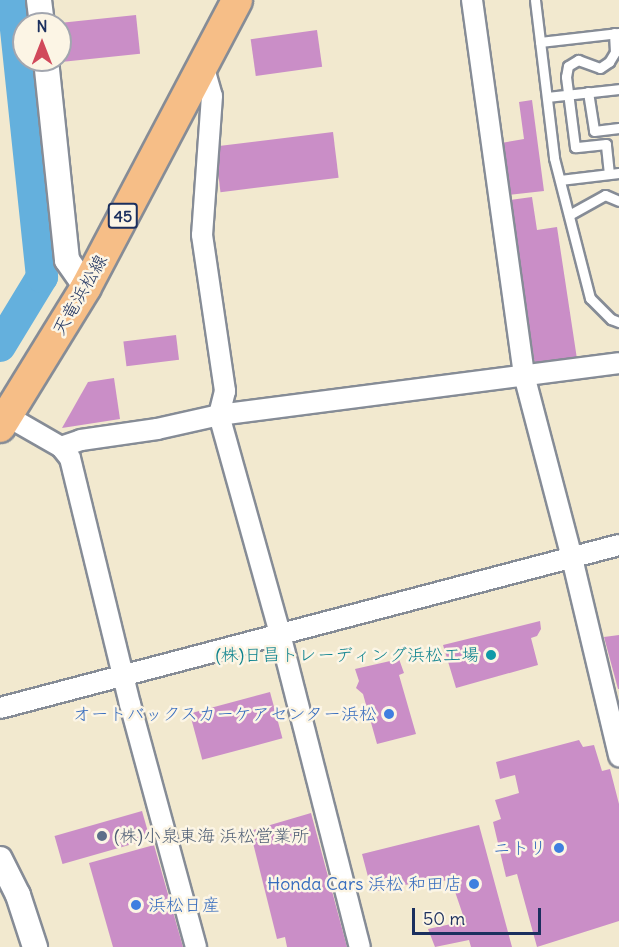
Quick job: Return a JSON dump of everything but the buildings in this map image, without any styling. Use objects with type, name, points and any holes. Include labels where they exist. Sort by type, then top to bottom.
[{"type":"main road","name":"天竜浜松線","points":[[3,422],[86,287],[203,65],[243,1]]},
{"type":"street","points":[[472,0],[524,375],[572,558],[619,756]]},
{"type":"street","points":[[203,65],[212,96],[202,235],[225,391],[219,415],[280,634],[360,947]]},
{"type":"street","points":[[47,72],[67,260],[86,287]]},
{"type":"street","points":[[61,447],[81,440],[157,429],[219,415],[619,363]]},
{"type":"street","points":[[3,422],[61,447],[70,458],[124,677],[196,947]]},
{"type":"street","points":[[0,708],[619,545]]},
{"type":"street","points":[[0,859],[18,895],[35,947]]},
{"type":"lane","points":[[535,0],[554,158],[590,298],[611,319],[619,322]]},
{"type":"lane","points":[[540,42],[616,33],[615,52],[609,62],[600,68],[578,60],[568,66],[566,77],[575,147],[606,144],[614,174],[560,180]]},
{"type":"lane","points":[[547,97],[619,89]]},
{"type":"lane","points":[[588,92],[594,131],[619,128]]},
{"type":"lane","points":[[569,215],[605,195],[619,201]]},
{"type":"waterway","points":[[0,346],[42,277],[13,0]]},
{"type":"place","name":"(株)日昌トレーディング浜松工場","points":[[491,655]]},
{"type":"place","name":"オートバックスカーケアセンター浜松","points":[[389,714]]},
{"type":"place","name":"(株)小泉東海 浜松営業所","points":[[102,836]]},
{"type":"place","name":"ニトリ","points":[[559,848]]},
{"type":"place","name":"Honda Cars 浜松 和田店","points":[[474,884]]},
{"type":"place","name":"浜松日産","points":[[136,905]]}]
